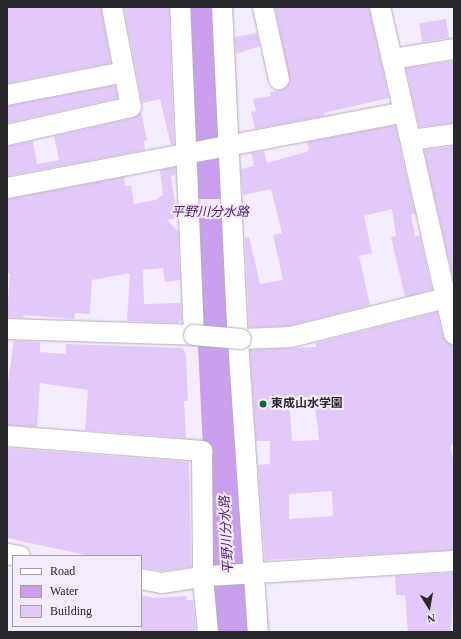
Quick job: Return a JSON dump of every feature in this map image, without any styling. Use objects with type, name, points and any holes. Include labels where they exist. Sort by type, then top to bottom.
[{"type":"street","points":[[7,135],[131,107],[112,7]]},
{"type":"street","points":[[180,7],[194,335]]},
{"type":"street","points":[[222,7],[251,573],[258,632]]},
{"type":"street","points":[[263,7],[279,79]]},
{"type":"street","points":[[380,7],[449,297],[454,334]]},
{"type":"street","points":[[392,59],[454,49]]},
{"type":"street","points":[[7,95],[124,72]]},
{"type":"street","points":[[7,188],[404,112]]},
{"type":"street","points":[[411,140],[454,134]]},
{"type":"street","points":[[7,329],[194,335],[241,339],[291,337],[449,297]]},
{"type":"street","points":[[7,436],[202,451],[208,632]]},
{"type":"street","points":[[142,579],[162,583],[251,573],[454,561]]},
{"type":"water","name":"平野川分水路","points":[[188,7],[216,7],[250,632],[212,632],[197,326]]},
{"type":"pier","points":[[191,199],[229,199],[229,207],[191,207]]},
{"type":"building","points":[[7,7],[101,7],[111,63],[7,83]]},
{"type":"building","points":[[124,7],[169,7],[174,144],[171,145],[160,99],[142,103]]},
{"type":"building","points":[[275,7],[369,7],[389,98],[324,113],[324,116],[255,129],[251,112],[256,111],[253,99],[271,96],[270,92],[282,90],[290,82]]},
{"type":"building","points":[[446,19],[449,38],[422,42],[419,23]]},
{"type":"building","points":[[257,33],[260,46],[236,54],[235,37]]},
{"type":"building","points":[[454,61],[454,123],[419,127],[406,68]]},
{"type":"building","points":[[115,85],[118,98],[7,123],[7,106]]},
{"type":"building","points":[[141,112],[147,140],[144,141],[145,150],[7,176],[7,146],[33,141],[37,164],[59,160],[54,136],[134,118]]},
{"type":"building","points":[[395,125],[415,214],[411,214],[415,236],[420,236],[432,290],[405,297],[391,237],[396,236],[392,209],[364,216],[372,253],[359,256],[370,305],[289,326],[249,327],[245,238],[249,237],[260,284],[283,280],[273,235],[282,233],[271,189],[243,195],[241,169],[254,166],[251,153],[264,151],[267,163],[309,151],[307,142]]},
{"type":"building","points":[[454,146],[454,278],[453,278],[424,150]]},
{"type":"building","points":[[175,167],[176,175],[171,176],[177,218],[167,220],[178,232],[180,280],[165,282],[163,268],[143,270],[144,304],[181,303],[182,320],[177,323],[127,321],[130,273],[92,280],[90,314],[75,313],[74,319],[24,315],[23,318],[7,317],[10,273],[7,273],[7,199],[124,177],[125,186],[131,185],[134,204],[155,200],[163,195],[160,170]]},
{"type":"building","points":[[437,312],[443,337],[454,347],[454,443],[450,446],[454,463],[454,550],[265,560],[258,465],[270,464],[270,441],[256,441],[250,350],[316,347],[316,343]],"holes":[[[289,397],[314,397],[319,440],[292,441]],[[332,491],[333,516],[289,519],[289,494]]]},
{"type":"building","points":[[14,341],[40,342],[40,352],[66,354],[66,344],[182,348],[186,354],[188,401],[184,401],[186,438],[85,430],[88,390],[40,383],[37,427],[7,425],[7,389]]},
{"type":"building","points":[[7,448],[189,462],[191,567],[162,571],[142,567],[142,555],[85,555],[7,538]]},
{"type":"building","points":[[454,573],[451,632],[408,632],[405,595],[396,595],[395,576]]},
{"type":"building","points":[[142,595],[154,598],[186,596],[187,600],[193,600],[196,632],[141,632]]},
{"type":"place","name":"東成山水学園","points":[[263,404]]}]
